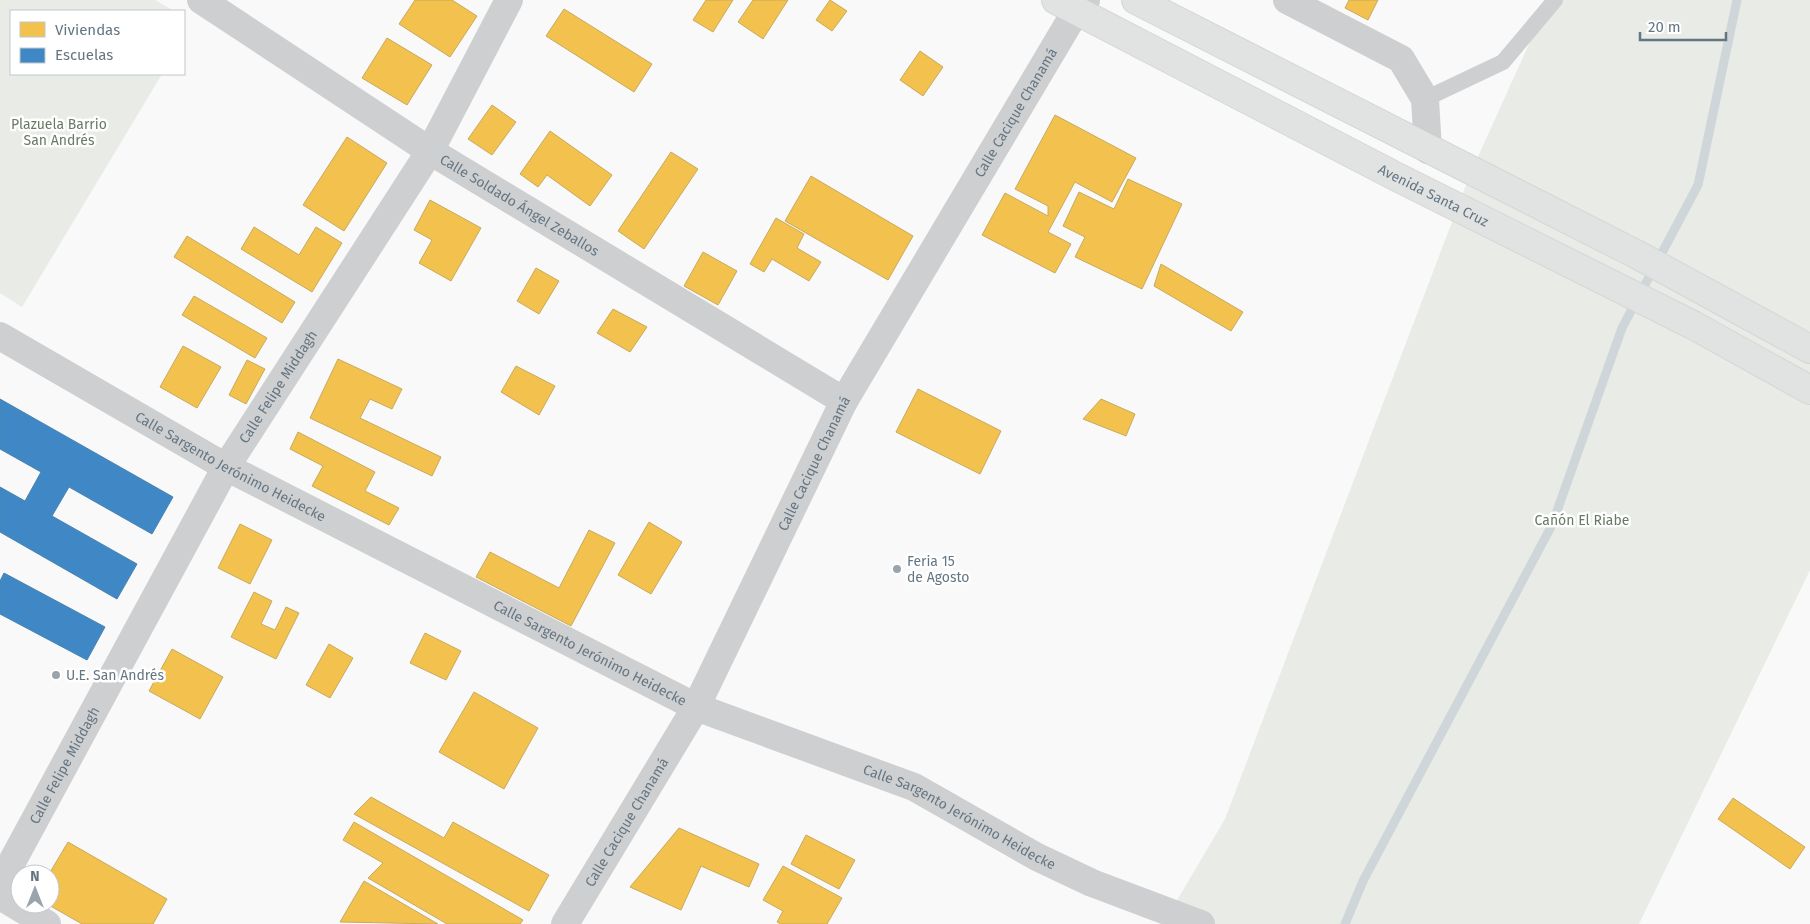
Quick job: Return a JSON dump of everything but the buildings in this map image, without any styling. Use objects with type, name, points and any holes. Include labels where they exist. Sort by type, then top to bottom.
[{"type":"main road","points":[[1136,0],[1636,254],[1810,349]]},
{"type":"main road","name":"Avenida Santa Cruz","points":[[1073,4],[1395,176],[1694,325],[1810,390]]},
{"type":"street","name":"Calle Soldado Ángel Zeballos","points":[[201,0],[430,151],[844,401]]},
{"type":"street","name":"Calle Felipe Middagh","points":[[0,884],[226,467],[430,151],[510,0]]},
{"type":"street","points":[[1287,0],[1401,59],[1425,99],[1428,150]]},
{"type":"street","name":"Calle Cacique Chanamá","points":[[565,924],[696,707],[844,401],[1073,4]]},
{"type":"street","name":"Calle Sargento Jerónimo Heidecke","points":[[0,336],[226,467],[696,707],[914,786],[1037,857],[1092,883],[1201,924]]},
{"type":"street","points":[[0,896],[47,924]]},
{"type":"lane","points":[[1425,99],[1503,62],[1555,0]]},
{"type":"green space","name":"Plazuela Barrio San Andrés","points":[[0,0],[155,0],[172,10],[10,10],[10,75],[161,75],[22,307],[0,293]]},
{"type":"green space","name":"Cañón El Riabe","points":[[1549,0],[1810,0],[1810,570],[1639,924],[1163,924],[1225,819],[1471,172]]},
{"type":"waterway","points":[[1345,924],[1363,881],[1552,525],[1622,328],[1698,185],[1737,0]]},
{"type":"place","name":"Feria 15 de Agosto","points":[[897,569]]},
{"type":"place","name":"U.E. San Andrés","points":[[56,675]]}]
